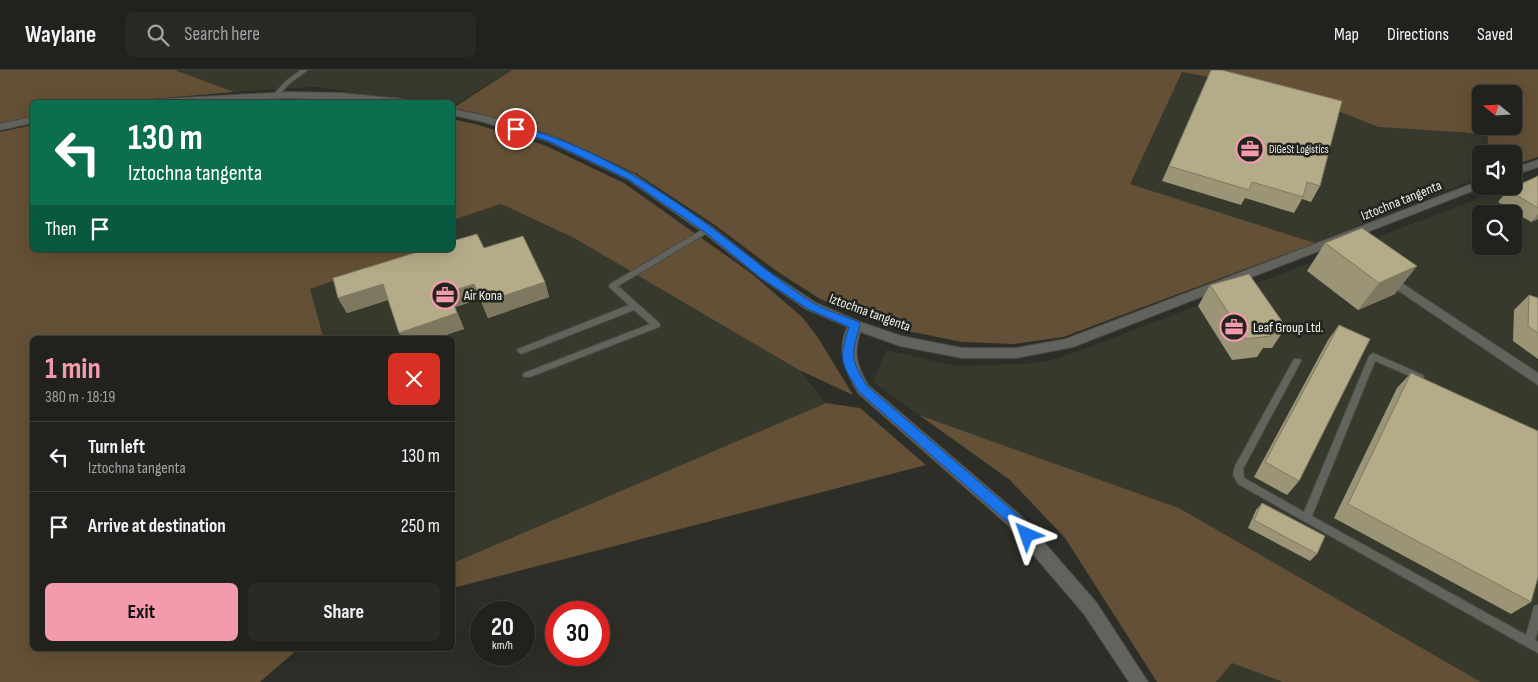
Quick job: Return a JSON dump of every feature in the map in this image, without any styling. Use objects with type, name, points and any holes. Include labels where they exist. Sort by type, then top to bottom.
[{"type":"street","points":[[184,100],[276,95],[332,96],[379,100]]},
{"type":"street","name":"Iztochna tangenta","points":[[455,113],[482,118],[551,139],[631,177],[708,230],[765,275],[811,306],[855,325],[900,341],[962,352],[1016,352],[1068,344],[1472,188]]},
{"type":"street","points":[[0,127],[30,120]]},
{"type":"street","points":[[1522,169],[1538,163]]},
{"type":"street","points":[[1334,242],[1350,253]]},
{"type":"street","points":[[1374,269],[1538,380]]},
{"type":"street","points":[[855,325],[847,350],[850,368],[863,389],[1014,520],[1090,608],[1139,682]]},
{"type":"lane","points":[[276,95],[288,82],[305,70]]},
{"type":"lane","points":[[527,375],[656,325],[613,286],[708,230]]},
{"type":"lane","points":[[521,351],[635,306]]},
{"type":"lane","points":[[1306,517],[1373,356],[1425,380]]},
{"type":"lane","points":[[1297,361],[1238,469],[1241,481],[1533,645],[1538,610]]},
{"type":"shaded area","points":[[0,70],[175,70],[234,92],[140,100],[30,100],[30,117],[0,123]]},
{"type":"shaded area","points":[[175,70],[512,70],[455,105],[455,100],[404,100],[316,87],[234,92]]},
{"type":"shaded area","points":[[512,70],[1538,70],[1538,157],[1522,162],[1522,145],[1487,145],[1488,135],[1522,135],[1522,85],[1472,85],[1472,133],[1378,127],[1293,93],[1182,72],[1130,184],[1315,243],[1063,337],[1014,344],[962,342],[888,327],[820,299],[775,270],[715,225],[637,174],[555,136],[485,115],[455,108],[455,107]]},
{"type":"shaded area","points":[[1182,72],[1293,93],[1378,127],[1488,135],[1487,145],[1472,145],[1472,181],[1315,243],[1129,184]]},
{"type":"shaded area","points":[[455,120],[544,145],[624,183],[752,274],[802,317],[817,336],[853,395],[799,370],[574,238],[501,204],[455,219]]},
{"type":"shaded area","points":[[30,125],[30,252],[418,252],[310,289],[323,336],[30,336],[30,651],[296,651],[260,682],[0,682],[0,132]]},
{"type":"shaded area","points":[[1538,176],[1538,682],[1481,682],[1179,508],[919,415],[873,382],[886,350],[956,366],[1037,363],[1057,359],[1488,195],[1522,195],[1522,182]]},
{"type":"shaded area","points":[[501,204],[574,238],[799,370],[826,403],[455,562],[455,336],[323,336],[310,289],[418,252],[455,252],[455,219]]},
{"type":"shaded area","points":[[826,403],[860,408],[926,465],[455,587],[455,562]]},
{"type":"shaded area","points":[[919,415],[1179,508],[1481,682],[1283,682],[1232,663],[1216,682],[1157,682],[1065,538],[1010,480]]},
{"type":"shaded area","points":[[1232,663],[1283,682],[1216,682]]},
{"type":"building","name":"DiGeSt Logistics","points":[[1211,70],[1222,70],[1342,101],[1320,186],[1307,182],[1303,197],[1252,182],[1249,190],[1169,166]]},
{"type":"building","points":[[1538,176],[1538,208],[1516,195],[1522,195],[1522,183]]},
{"type":"building","points":[[1362,228],[1417,266],[1379,283],[1325,243]]},
{"type":"building","name":"Air Kona","points":[[477,234],[484,248],[523,236],[545,282],[482,303],[474,284],[449,292],[457,313],[399,333],[383,284],[338,298],[333,278],[418,252],[455,252],[455,240]]},
{"type":"building","points":[[1249,274],[1286,327],[1266,329],[1271,336],[1246,339],[1210,285]]},
{"type":"building","points":[[1529,295],[1538,298],[1538,333],[1528,326]]},
{"type":"building","points":[[1339,325],[1370,339],[1299,481],[1265,462]]},
{"type":"building","points":[[1411,373],[1538,431],[1538,577],[1531,602],[1348,504]]},
{"type":"building","points":[[1262,503],[1325,536],[1317,554],[1254,520]]},
{"type":"place","name":"DiGeSt Logistics","points":[[1250,149]]},
{"type":"place","name":"Air Kona","points":[[445,295]]},
{"type":"place","name":"Leaf Group Ltd.","points":[[1234,327]]},
{"type":"route","points":[[516,129],[551,139],[631,177],[708,230],[765,275],[811,306],[855,325],[847,350],[850,368],[863,389],[1014,520],[1027,535]]}]
